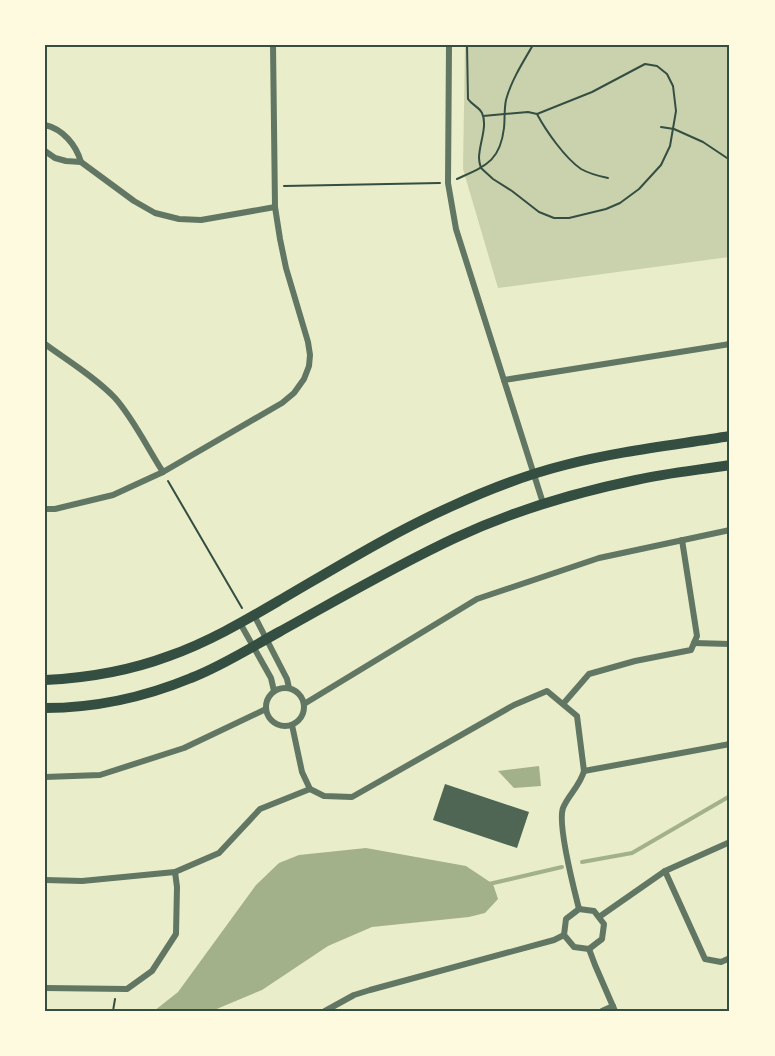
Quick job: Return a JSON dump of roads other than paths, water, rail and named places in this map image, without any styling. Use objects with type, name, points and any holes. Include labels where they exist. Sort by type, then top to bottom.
[{"type":"main road","points":[[45,680],[115,672],[144,665],[185,650],[247,619],[417,523],[477,495],[535,474],[594,458],[730,436]]},
{"type":"main road","points":[[45,708],[123,699],[158,690],[190,678],[253,647],[421,554],[495,521],[543,503],[638,479],[730,465]]},
{"type":"street","points":[[45,509],[55,509],[113,495],[163,472],[282,403],[294,393],[304,379],[309,366],[308,342],[286,268],[275,207],[273,45]]},
{"type":"street","points":[[449,45],[448,183],[456,229],[543,503]]},
{"type":"street","points":[[45,125],[66,136],[78,151],[81,162]]},
{"type":"street","points":[[45,151],[55,158],[81,162],[134,201],[155,213],[178,219],[201,220],[275,207]]},
{"type":"street","points":[[45,344],[104,388],[116,400],[163,472]]},
{"type":"street","points":[[504,380],[730,344]]},
{"type":"street","points":[[304,704],[477,599],[599,558],[730,530]]},
{"type":"street","points":[[563,704],[589,674],[635,661],[690,650],[697,636],[682,540]]},
{"type":"street","points":[[247,619],[267,639],[287,679],[289,688]]},
{"type":"street","points":[[247,619],[253,647],[271,678],[274,691]]},
{"type":"street","points":[[694,643],[730,644]]},
{"type":"street","points":[[279,688],[289,688],[301,696],[304,704],[302,717],[292,725],[279,726],[268,717],[266,701],[279,688]]},
{"type":"street","points":[[292,725],[302,772],[310,789],[324,796],[352,796],[514,705],[547,691],[577,716],[584,771],[582,779],[562,808],[563,834],[579,909]]},
{"type":"street","points":[[45,777],[100,775],[184,748],[266,710]]},
{"type":"street","points":[[584,771],[730,744]]},
{"type":"street","points":[[45,880],[82,881],[176,872],[219,853],[260,809],[310,789]]},
{"type":"street","points":[[599,917],[665,871],[730,842]]},
{"type":"street","points":[[665,871],[705,959],[721,962],[730,958]]},
{"type":"street","points":[[45,988],[127,989],[152,971],[176,934],[176,872]]},
{"type":"street","points":[[579,909],[594,911],[604,924],[602,939],[590,949],[574,947],[564,934],[566,919],[579,909]]},
{"type":"street","points":[[326,1011],[362,992],[554,940],[564,934]]},
{"type":"street","points":[[590,949],[614,1009],[602,1011]]},
{"type":"waterway","points":[[582,862],[632,853],[730,796]]},
{"type":"waterway","points":[[489,884],[562,867]]}]
